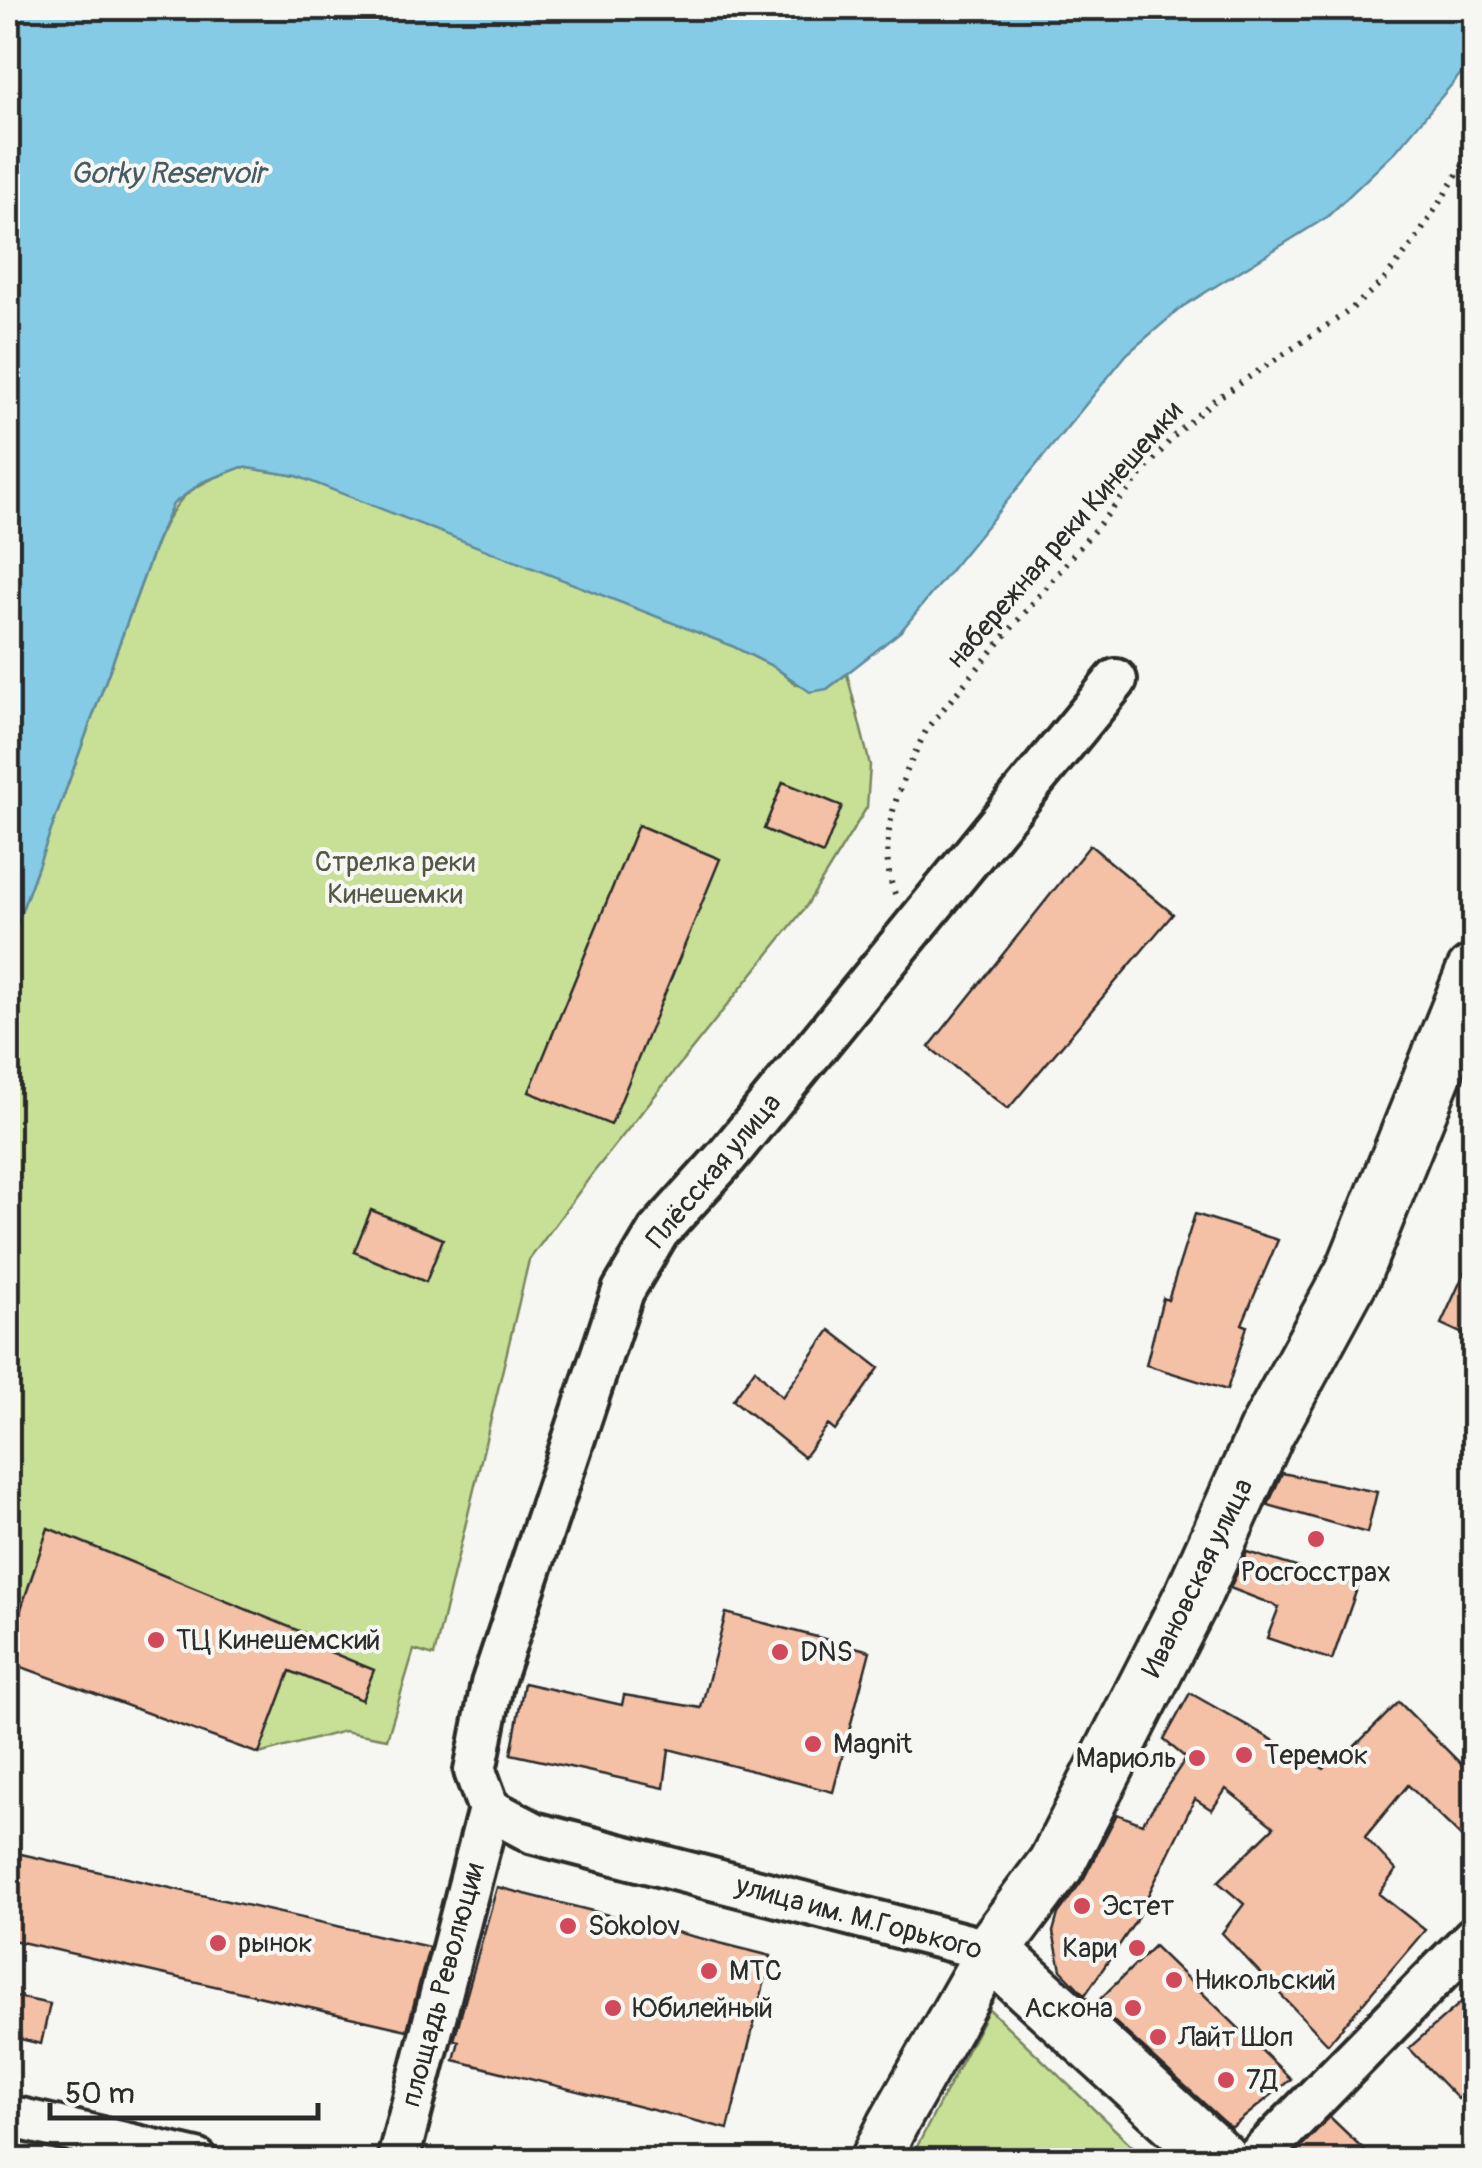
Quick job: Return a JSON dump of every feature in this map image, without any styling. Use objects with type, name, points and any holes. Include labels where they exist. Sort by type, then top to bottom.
[{"type":"main road","name":"Ивановская улица","points":[[991,1950],[1056,1864],[1193,1594],[1266,1433],[1353,1273],[1474,972]]},
{"type":"main road","name":"улица им. М.Горького","points":[[991,1950],[1220,2160]]},
{"type":"street","name":"Плёсская улица","points":[[489,1809],[475,1771],[492,1684],[623,1291],[658,1232],[727,1156],[1116,680]]},
{"type":"street","name":"улица им. М.Горького","points":[[489,1809],[534,1833],[991,1950]]},
{"type":"street","name":"площадь Революции","points":[[398,2160],[489,1809]]},
{"type":"street","points":[[1255,2160],[1474,1936]]},
{"type":"street","name":"Ивановская улица","points":[[876,2160],[892,2124],[991,1950]]},
{"type":"street","points":[[8,2116],[197,2160]]},
{"type":"path","name":"набережная реки Кинешемки","points":[[916,924],[902,910],[892,886],[888,860],[892,815],[901,785],[928,728],[1173,436],[1212,402],[1349,311],[1384,280],[1415,241],[1474,148]]},
{"type":"green space","name":"Стрелка реки Кинешемки","points":[[242,467],[297,476],[386,508],[732,646],[776,668],[796,684],[827,689],[847,674],[870,765],[867,807],[805,908],[593,1173],[529,1260],[434,1656],[414,1650],[387,1739],[344,1731],[259,1754],[8,1662],[8,948],[165,524],[189,492]]},
{"type":"green space","points":[[989,2009],[1147,2160],[910,2160]]},
{"type":"water","name":"Gorky Reservoir","points":[[8,8],[1474,8],[1474,58],[1396,151],[1327,217],[1182,307],[1127,354],[901,631],[827,689],[810,692],[776,668],[732,646],[297,476],[242,467],[202,482],[173,504],[157,540],[8,948]]},
{"type":"building","points":[[783,782],[842,806],[823,854],[764,829]]},
{"type":"building","points":[[638,825],[720,859],[611,1125],[529,1092]]},
{"type":"building","points":[[1090,845],[1173,914],[1008,1109],[929,1047]]},
{"type":"building","points":[[371,1210],[443,1239],[426,1282],[354,1252]]},
{"type":"building","points":[[1195,1214],[1278,1240],[1242,1324],[1247,1326],[1227,1390],[1146,1365],[1163,1298],[1168,1300]]},
{"type":"building","points":[[1474,1252],[1474,1339],[1441,1324]]},
{"type":"building","points":[[830,1330],[879,1368],[835,1431],[828,1425],[804,1457],[733,1400],[755,1369],[782,1397]]},
{"type":"building","points":[[1282,1473],[1377,1492],[1367,1533],[1268,1505]]},
{"type":"building","name":"ТЦ Кинешемский","points":[[48,1528],[304,1633],[301,1640],[374,1670],[362,1700],[290,1671],[259,1754],[8,1662],[8,1648]]},
{"type":"building","points":[[1247,1552],[1358,1586],[1332,1660],[1267,1638],[1279,1607],[1230,1588]]},
{"type":"building","points":[[726,1613],[870,1651],[833,1792],[669,1749],[664,1788],[511,1754],[524,1683],[622,1705],[624,1695],[701,1708]]},
{"type":"building","points":[[1190,1693],[1324,1769],[1332,1759],[1338,1763],[1399,1702],[1474,1777],[1474,1849],[1408,1785],[1365,1837],[1396,1870],[1379,1894],[1425,1930],[1328,2044],[1222,1933],[1244,1904],[1218,1882],[1274,1827],[1226,1789],[1212,1810],[1195,1799],[1135,1922],[1085,1995],[1061,1970],[1053,1932],[1058,1914],[1084,1878],[1117,1814],[1142,1824],[1186,1758],[1164,1740]]},
{"type":"building","name":"рынок","points":[[8,1851],[429,1947],[407,2030],[8,1939]]},
{"type":"building","name":"Юбилейный","points":[[497,1887],[771,1956],[728,2129],[454,2060],[459,2041],[454,2040]]},
{"type":"building","points":[[1154,1946],[1291,2079],[1231,2128],[1095,2004]]},
{"type":"building","points":[[1474,1991],[1474,2082],[1458,2099],[1409,2048]]},
{"type":"building","points":[[8,1995],[50,2004],[41,2044],[8,2036]]},
{"type":"building","points":[[1330,2117],[1375,2160],[1288,2160]]},
{"type":"place","name":"Росгосстрах","points":[[1316,1539]]},
{"type":"place","name":"ТЦ Кинешемский","points":[[156,1640]]},
{"type":"place","name":"DNS","points":[[780,1652]]},
{"type":"place","name":"Magnit","points":[[813,1744]]},
{"type":"place","name":"Теремок","points":[[1244,1755]]},
{"type":"place","name":"Мариоль","points":[[1197,1758]]},
{"type":"place","name":"Эстет","points":[[1082,1906]]},
{"type":"place","name":"Sokolov","points":[[568,1926]]},
{"type":"place","name":"рынок","points":[[218,1943]]},
{"type":"place","name":"Кари","points":[[1137,1948]]},
{"type":"place","name":"МТС","points":[[709,1971]]},
{"type":"place","name":"Никольский","points":[[1174,1980]]},
{"type":"place","name":"Юбилейный","points":[[613,2008]]},
{"type":"place","name":"Аскона","points":[[1133,2008]]},
{"type":"place","name":"Лайт Шоп","points":[[1158,2037]]},
{"type":"place","name":"7Д","points":[[1226,2080]]}]
